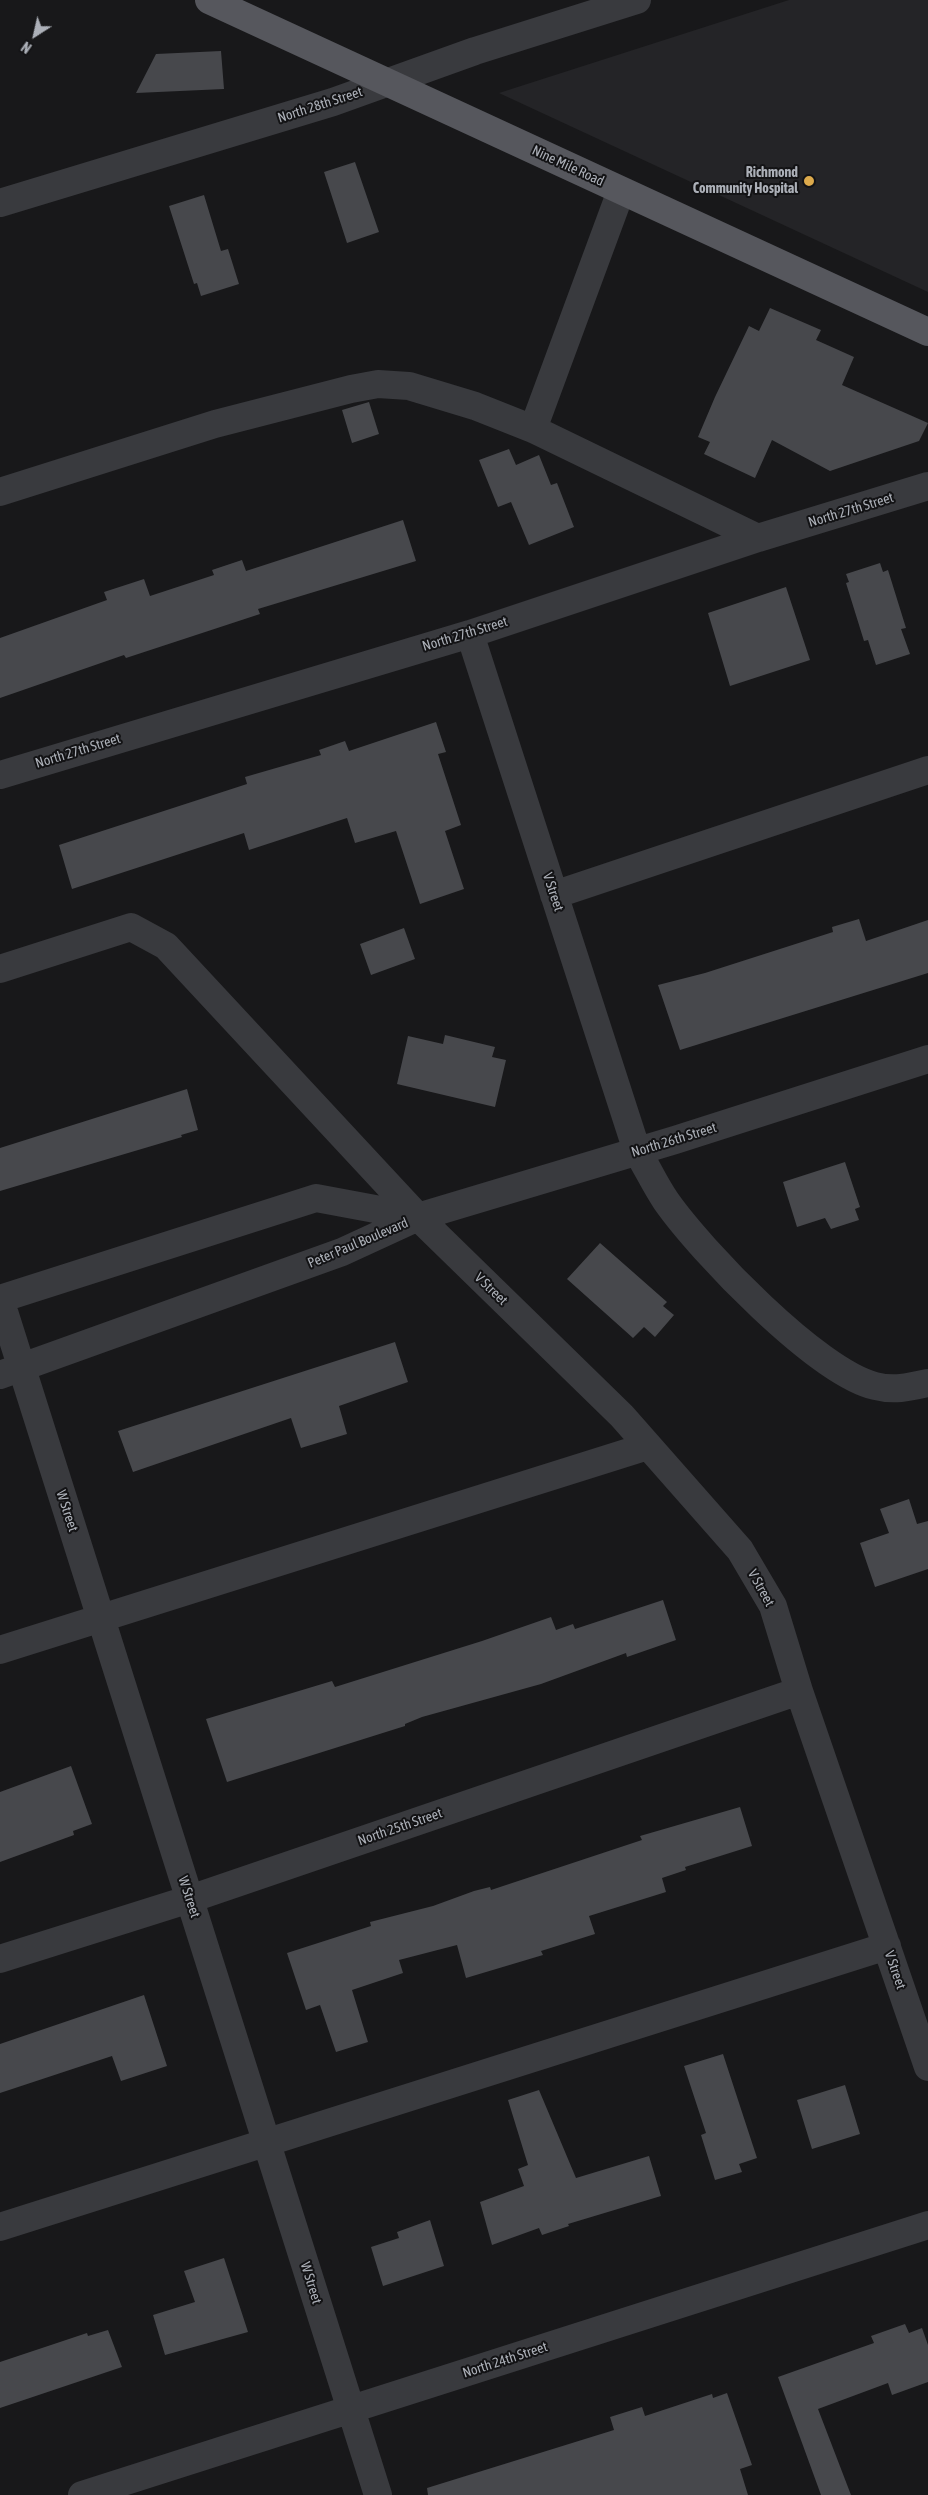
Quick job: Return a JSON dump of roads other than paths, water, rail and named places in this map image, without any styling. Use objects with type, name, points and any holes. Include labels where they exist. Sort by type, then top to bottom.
[{"type":"main road","name":"Nine Mile Road","points":[[209,0],[928,332]]},
{"type":"street","name":"North 28th Street","points":[[3,199],[316,108],[475,52],[637,0]]},
{"type":"street","points":[[532,429],[621,191]]},
{"type":"street","points":[[0,492],[215,424],[351,388],[378,384],[409,386],[475,406],[532,429],[758,538]]},
{"type":"street","name":"North 27th Street","points":[[0,774],[470,634],[758,538],[928,486]]},
{"type":"street","name":"V Street","points":[[470,634],[637,1151],[666,1201],[723,1268],[767,1311],[811,1348],[849,1375],[875,1386],[899,1389],[928,1383]]},
{"type":"street","points":[[554,895],[928,770]]},
{"type":"street","name":"V Street","points":[[0,969],[131,927],[166,946],[418,1217],[622,1416],[740,1550],[773,1606],[799,1691],[928,2067]]},
{"type":"street","name":"North 26th Street","points":[[418,1217],[637,1151],[928,1059]]},
{"type":"street","name":"Peter Paul Boulevard","points":[[0,1299],[316,1198],[418,1217]]},
{"type":"street","name":"Peter Paul Boulevard","points":[[11,1371],[342,1252],[418,1217]]},
{"type":"street","name":"W Street","points":[[0,1299],[11,1371],[101,1618],[378,2495]]},
{"type":"street","points":[[0,1650],[648,1446]]},
{"type":"street","name":"North 25th Street","points":[[0,1959],[190,1899],[799,1691]]},
{"type":"street","points":[[0,2227],[886,1946]]},
{"type":"street","name":"North 24th Street","points":[[82,2495],[928,2225]]},
{"type":"place","name":"Richmond Community Hospital","points":[[809,181]]}]
